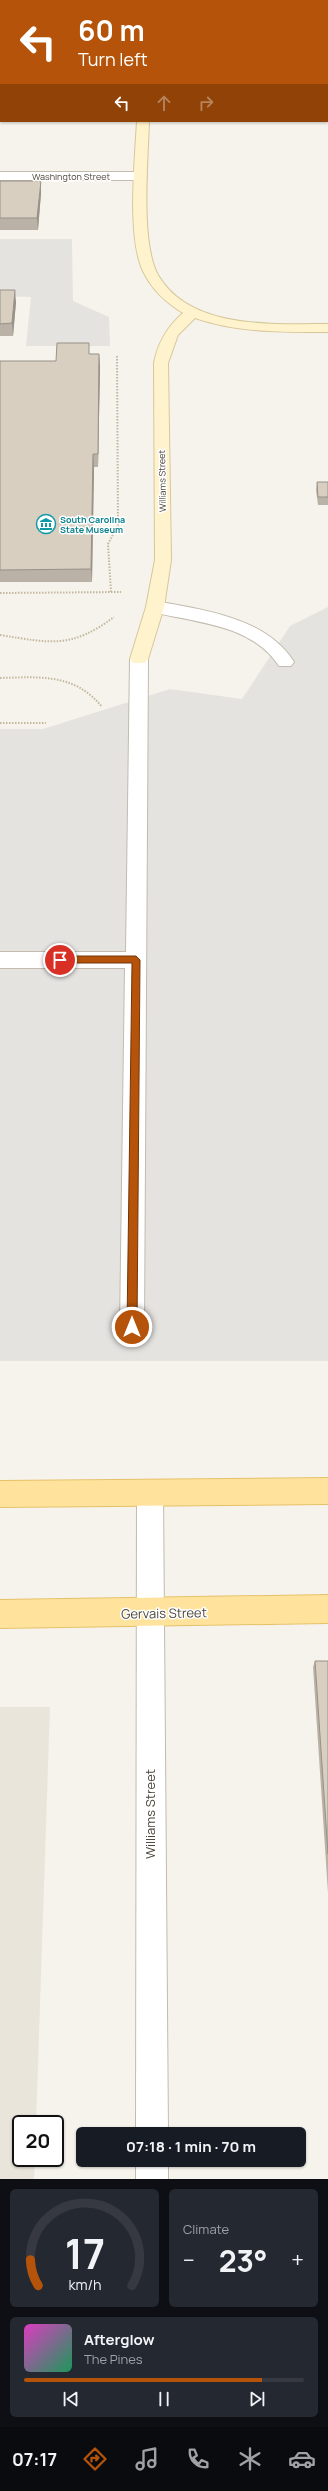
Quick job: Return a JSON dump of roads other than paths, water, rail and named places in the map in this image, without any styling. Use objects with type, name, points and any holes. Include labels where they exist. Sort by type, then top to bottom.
[{"type":"main road","points":[[0,1494],[328,1491]]},
{"type":"main road","name":"Gervais Street","points":[[0,1614],[150,1613],[328,1609]]},
{"type":"street","points":[[143,122],[141,176],[143,246],[151,273],[166,295],[175,303],[194,312],[231,324],[263,328],[328,328]]},
{"type":"street","name":"Washington Street","points":[[0,176],[141,176]]},
{"type":"street","name":"Williams Street","points":[[136,960],[139,659],[155,607],[164,560],[161,363],[166,340],[171,331],[194,312]]},
{"type":"street","points":[[155,607],[208,617],[233,625],[266,642],[278,651],[285,662]]},
{"type":"street","points":[[0,960],[136,960],[132,1327]]},
{"type":"street","name":"Williams Street","points":[[150,1493],[152,2127]]},
{"type":"street","points":[[152,2167],[152,2179]]},
{"type":"place","name":"South Carolina State Museum","points":[[46,524]]}]
